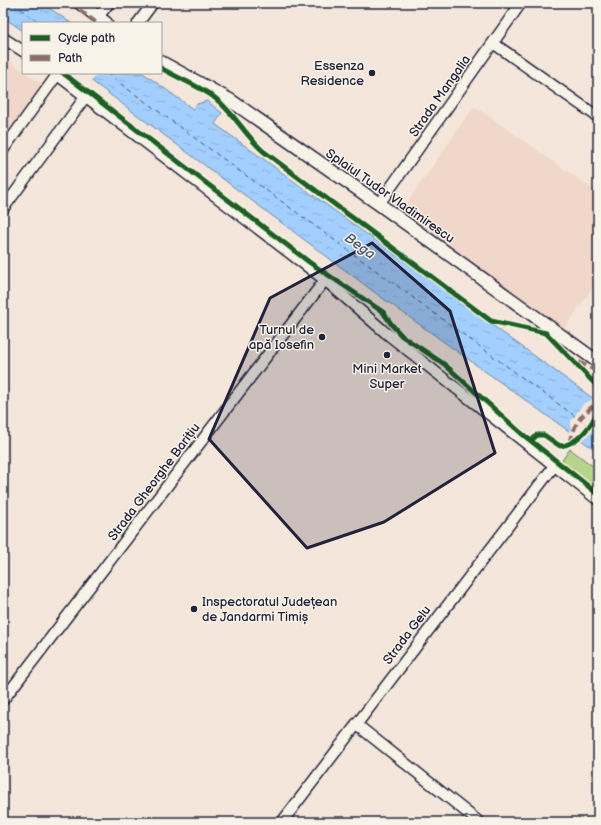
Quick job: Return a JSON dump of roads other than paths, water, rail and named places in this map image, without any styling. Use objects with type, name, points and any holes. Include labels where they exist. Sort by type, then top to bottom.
[{"type":"street","points":[[80,3],[102,20],[109,3]]},
{"type":"street","points":[[139,22],[153,3]]},
{"type":"street","name":"Strada Mangalia","points":[[379,204],[522,3]]},
{"type":"street","points":[[3,38],[22,50]]},
{"type":"street","points":[[493,43],[598,117]]},
{"type":"street","name":"Splaiul Tudor Vladimirescu","points":[[162,63],[230,100],[379,204],[598,362]]},
{"type":"street","points":[[3,150],[56,74],[325,280],[386,333],[598,500]]},
{"type":"street","points":[[3,209],[86,96]]},
{"type":"street","name":"Strada Gheorghe Barițiu","points":[[3,700],[325,280]]},
{"type":"street","name":"Strada Gelu","points":[[282,822],[554,466]]},
{"type":"street","points":[[356,724],[479,822]]},
{"type":"water","points":[[3,3],[42,3],[70,22],[22,22],[22,30],[3,17]]},
{"type":"water","name":"Bega","points":[[82,74],[144,74],[193,109],[197,104],[207,101],[222,113],[215,124],[598,402],[598,452],[381,297]]},
{"type":"place","name":"Essenza Residence","points":[[372,73]]},
{"type":"place","name":"Turnul de apă Iosefin","points":[[322,337]]},
{"type":"place","name":"Mini Market Super","points":[[387,355]]},
{"type":"place","name":"Inspectoratul Județean de Jandarmi Timiș","points":[[194,609]]}]
